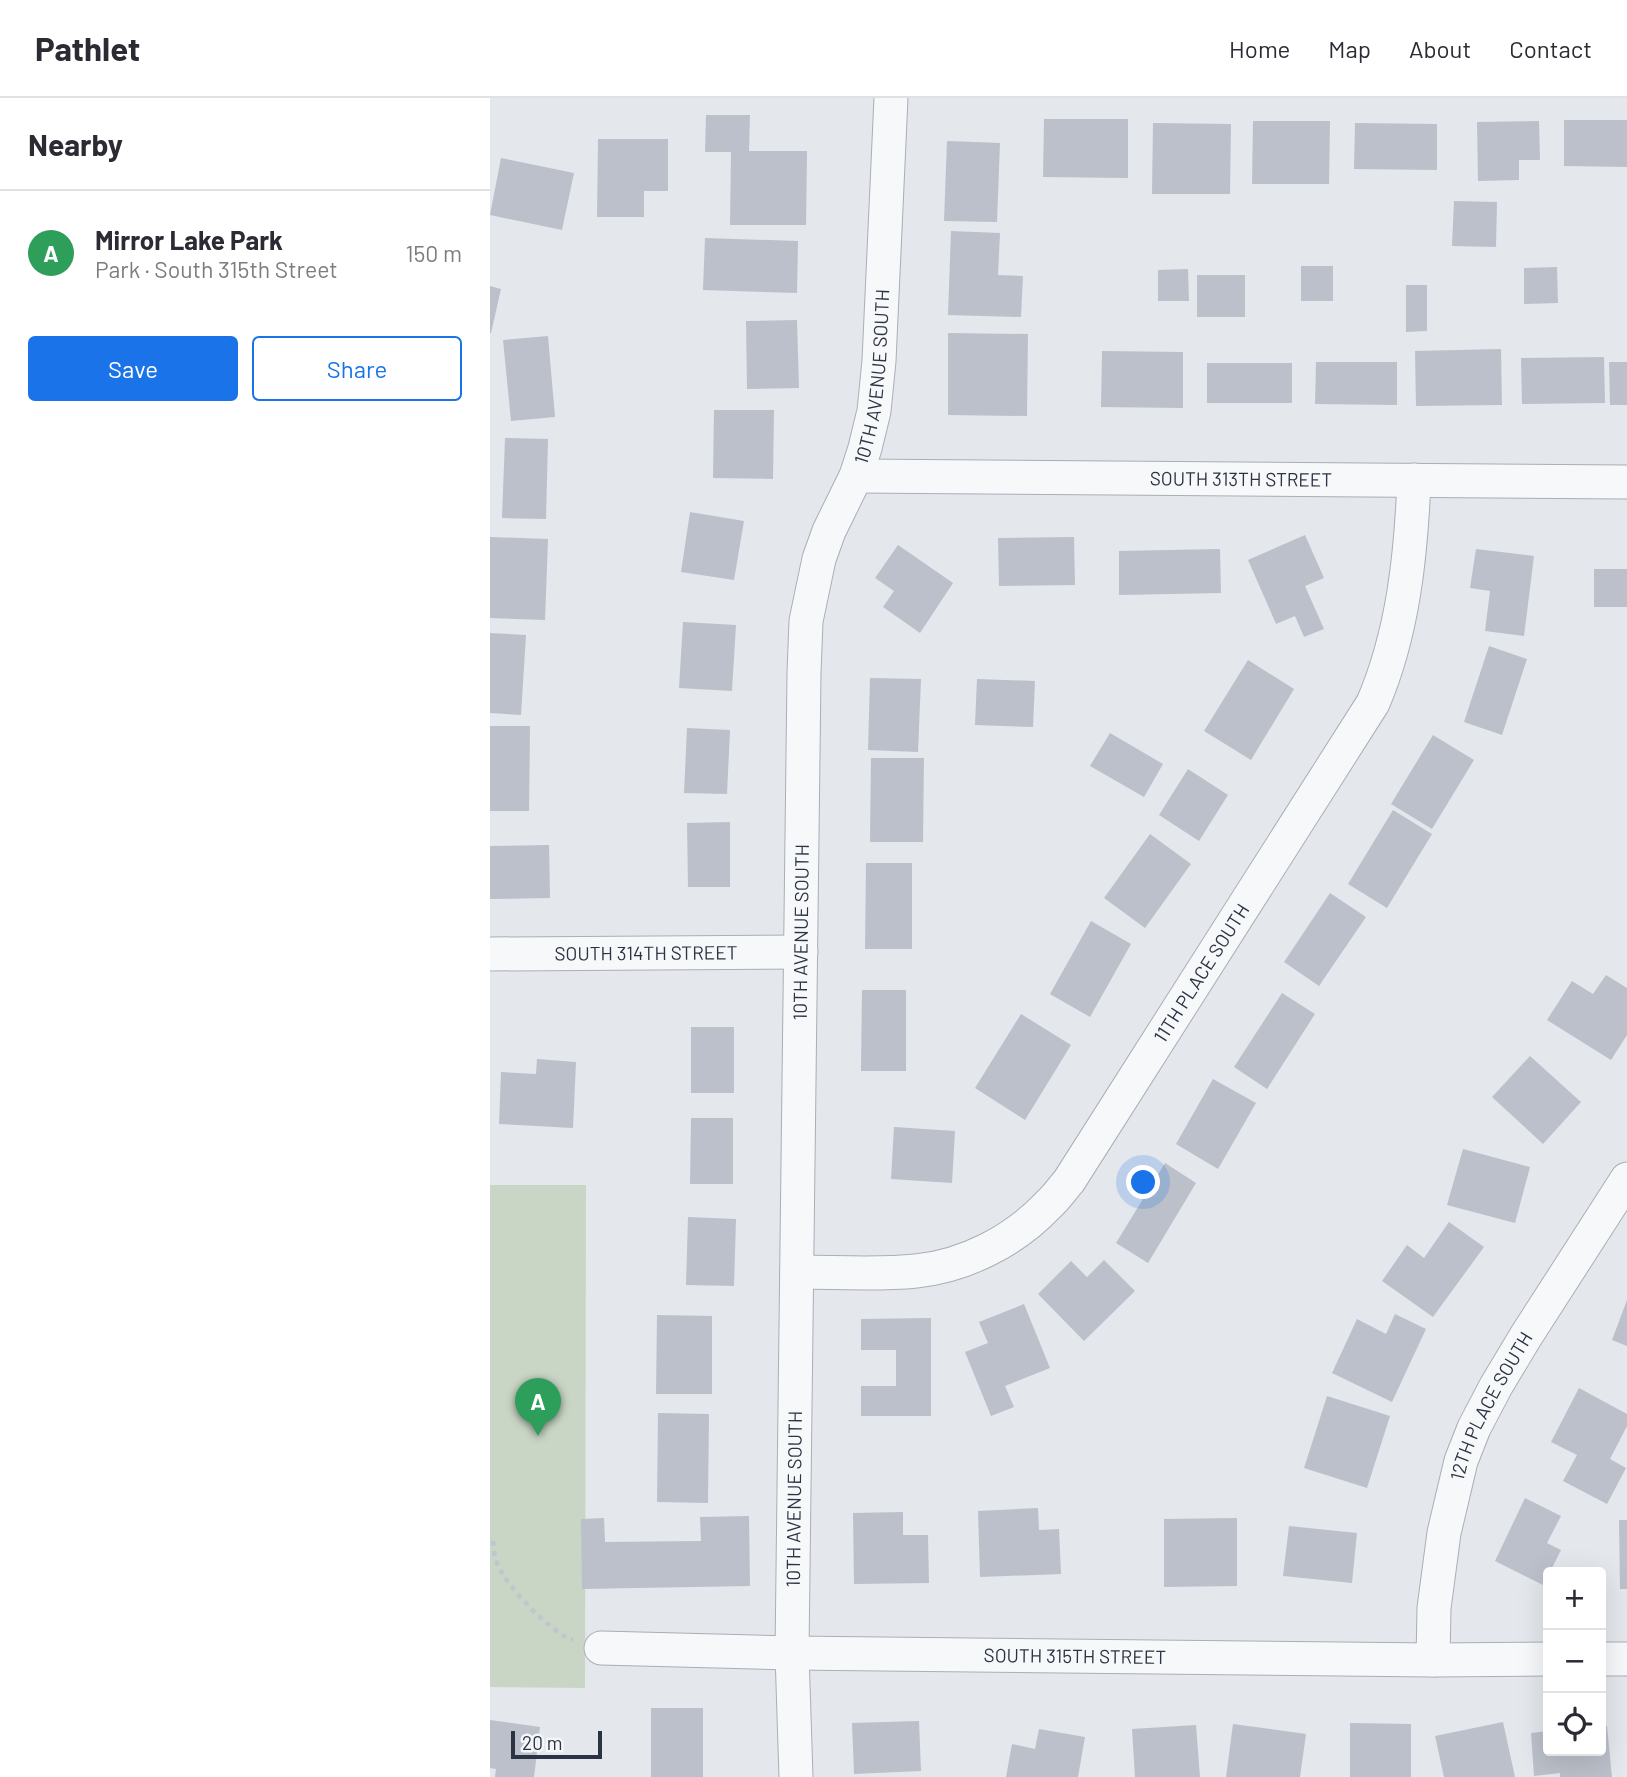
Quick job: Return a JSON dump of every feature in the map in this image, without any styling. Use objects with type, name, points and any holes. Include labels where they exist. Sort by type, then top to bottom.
[{"type":"street","name":"10TH AVENUE SOUTH","points":[[796,1777],[792,1653],[806,621],[822,550],[856,476],[874,411],[879,361],[891,98]]},
{"type":"street","name":"SOUTH 313TH STREET","points":[[856,476],[1627,482]]},
{"type":"street","name":"11TH PLACE SOUTH","points":[[797,1272],[916,1271],[943,1266],[1003,1241],[1048,1205],[1069,1181],[1373,703],[1394,646],[1402,604],[1409,555],[1414,480]]},
{"type":"street","name":"SOUTH 314TH STREET","points":[[490,954],[801,952]]},
{"type":"street","name":"12TH PLACE SOUTH","points":[[1433,1660],[1434,1608],[1443,1544],[1461,1461],[1474,1428],[1525,1336],[1627,1179]]},
{"type":"street","name":"SOUTH 315TH STREET","points":[[601,1648],[792,1653],[1543,1660]]},
{"type":"street","points":[[1606,1659],[1627,1659]]},
{"type":"path","points":[[493,1541],[497,1563],[503,1576],[520,1597],[567,1638],[601,1648]]},
{"type":"green space","points":[[490,1185],[586,1185],[585,1688],[490,1687]]},
{"type":"building","points":[[706,115],[750,115],[749,151],[807,151],[806,225],[730,225],[731,152],[705,152]]},
{"type":"building","points":[[1044,119],[1128,119],[1128,178],[1043,177]]},
{"type":"building","points":[[1564,120],[1627,120],[1627,167],[1564,166]]},
{"type":"building","points":[[1253,121],[1330,121],[1329,184],[1252,184]]},
{"type":"building","points":[[1539,121],[1540,160],[1519,160],[1519,180],[1478,181],[1477,122]]},
{"type":"building","points":[[1153,123],[1231,124],[1230,194],[1152,194]]},
{"type":"building","points":[[1355,123],[1437,124],[1437,170],[1354,169]]},
{"type":"building","points":[[598,139],[668,139],[668,191],[644,191],[644,217],[597,217]]},
{"type":"building","points":[[947,141],[1000,143],[997,222],[944,221]]},
{"type":"building","points":[[501,158],[574,173],[562,230],[490,215]]},
{"type":"building","points":[[1454,201],[1497,202],[1496,247],[1452,246]]},
{"type":"building","points":[[951,231],[1000,233],[998,275],[1023,276],[1021,317],[948,315]]},
{"type":"building","points":[[705,238],[798,241],[797,293],[703,290]]},
{"type":"building","points":[[1301,266],[1333,266],[1333,301],[1301,301]]},
{"type":"building","points":[[1557,267],[1558,303],[1524,304],[1524,268]]},
{"type":"building","points":[[1188,269],[1189,301],[1158,301],[1158,270]]},
{"type":"building","points":[[1197,275],[1245,275],[1245,317],[1197,317]]},
{"type":"building","points":[[1406,285],[1427,285],[1427,331],[1406,332]]},
{"type":"building","points":[[490,286],[501,289],[491,333],[490,333]]},
{"type":"building","points":[[797,320],[799,388],[747,389],[746,321]]},
{"type":"building","points":[[948,333],[1028,334],[1027,416],[948,415]]},
{"type":"building","points":[[548,336],[555,417],[511,421],[503,340]]},
{"type":"building","points":[[1501,349],[1502,405],[1416,406],[1415,351]]},
{"type":"building","points":[[1102,351],[1183,352],[1183,408],[1101,407]]},
{"type":"building","points":[[1604,357],[1605,403],[1522,404],[1521,358]]},
{"type":"building","points":[[1316,362],[1397,362],[1397,405],[1315,404]]},
{"type":"building","points":[[1609,362],[1627,362],[1627,405],[1610,405]]},
{"type":"building","points":[[1207,363],[1292,363],[1292,403],[1207,403]]},
{"type":"building","points":[[714,410],[774,410],[773,479],[713,478]]},
{"type":"building","points":[[505,438],[548,439],[546,519],[502,518]]},
{"type":"building","points":[[690,512],[744,521],[734,580],[681,572]]},
{"type":"building","points":[[1305,535],[1324,578],[1305,586],[1324,629],[1304,637],[1295,616],[1276,624],[1248,560]]},
{"type":"building","points":[[490,537],[548,539],[545,620],[490,618]]},
{"type":"building","points":[[1074,537],[1075,585],[999,586],[998,538]]},
{"type":"building","points":[[898,545],[953,583],[920,633],[883,607],[894,591],[875,578]]},
{"type":"building","points":[[1220,549],[1221,593],[1119,595],[1119,551]]},
{"type":"building","points":[[1476,549],[1534,556],[1524,636],[1485,631],[1490,591],[1470,588]]},
{"type":"building","points":[[1594,569],[1627,569],[1627,607],[1594,607]]},
{"type":"building","points":[[683,622],[736,625],[732,691],[679,688]]},
{"type":"building","points":[[490,633],[526,635],[521,715],[490,713]]},
{"type":"building","points":[[1489,646],[1527,659],[1502,735],[1464,722]]},
{"type":"building","points":[[1248,660],[1294,689],[1251,760],[1204,731]]},
{"type":"building","points":[[870,678],[921,679],[918,752],[868,750]]},
{"type":"building","points":[[977,679],[1035,681],[1033,727],[975,725]]},
{"type":"building","points":[[490,726],[530,726],[529,811],[490,811]]},
{"type":"building","points":[[687,728],[730,730],[727,794],[684,793]]},
{"type":"building","points":[[1110,733],[1163,764],[1144,797],[1090,766]]},
{"type":"building","points":[[1433,735],[1474,760],[1432,829],[1391,804]]},
{"type":"building","points":[[871,758],[924,758],[923,842],[870,842]]},
{"type":"building","points":[[1188,769],[1228,795],[1199,841],[1159,815]]},
{"type":"building","points":[[1393,810],[1432,834],[1387,908],[1348,884]]},
{"type":"building","points":[[730,822],[730,887],[688,887],[687,823]]},
{"type":"building","points":[[1150,834],[1191,864],[1145,928],[1104,898]]},
{"type":"building","points":[[549,845],[550,898],[490,899],[490,846]]},
{"type":"building","points":[[866,863],[912,863],[912,949],[865,949]]},
{"type":"building","points":[[1330,893],[1366,917],[1319,986],[1284,962]]},
{"type":"building","points":[[1091,921],[1131,944],[1090,1017],[1050,994]]},
{"type":"building","points":[[1606,975],[1627,988],[1627,1035],[1611,1060],[1547,1020],[1572,981],[1593,994]]},
{"type":"building","points":[[862,990],[906,990],[906,1071],[861,1071]]},
{"type":"building","points":[[1282,993],[1315,1014],[1267,1089],[1234,1067]]},
{"type":"building","points":[[1021,1014],[1071,1045],[1025,1120],[975,1088]]},
{"type":"building","points":[[691,1027],[734,1027],[734,1093],[691,1093]]},
{"type":"building","points":[[1530,1056],[1581,1102],[1543,1144],[1492,1097]]},
{"type":"building","points":[[537,1059],[576,1062],[573,1128],[499,1124],[501,1072],[536,1074]]},
{"type":"building","points":[[1213,1079],[1256,1103],[1218,1169],[1176,1144]]},
{"type":"building","points":[[691,1118],[733,1118],[733,1184],[690,1184]]},
{"type":"building","points":[[894,1127],[955,1131],[952,1183],[891,1179]]},
{"type":"building","points":[[1463,1149],[1530,1167],[1515,1223],[1447,1205]]},
{"type":"building","points":[[1165,1163],[1196,1183],[1148,1263],[1116,1243]]},
{"type":"building","points":[[688,1217],[736,1219],[734,1286],[686,1285]]},
{"type":"building","points":[[1449,1222],[1484,1247],[1433,1317],[1382,1281],[1407,1245],[1424,1258]]},
{"type":"building","points":[[1104,1260],[1135,1291],[1084,1341],[1038,1294],[1071,1261],[1087,1277]]},
{"type":"building","points":[[1627,1300],[1627,1346],[1612,1340]]},
{"type":"building","points":[[1024,1304],[1050,1368],[1005,1386],[1014,1407],[991,1416],[965,1352],[988,1343],[979,1322]]},
{"type":"building","points":[[1395,1314],[1426,1329],[1392,1402],[1332,1373],[1357,1319],[1386,1334]]},
{"type":"building","points":[[657,1315],[712,1316],[712,1394],[656,1394]]},
{"type":"building","points":[[931,1318],[931,1416],[861,1416],[861,1386],[896,1386],[896,1350],[861,1350],[861,1319]]},
{"type":"building","points":[[1579,1388],[1627,1414],[1627,1426],[1610,1459],[1626,1468],[1607,1504],[1563,1481],[1577,1455],[1551,1442]]},
{"type":"building","points":[[1327,1396],[1390,1416],[1367,1488],[1304,1468]]},
{"type":"building","points":[[658,1413],[709,1414],[708,1503],[657,1502]]},
{"type":"building","points":[[1525,1498],[1561,1516],[1547,1543],[1561,1550],[1552,1567],[1543,1567],[1543,1585],[1495,1561]]},
{"type":"building","points":[[1038,1508],[1039,1530],[1059,1529],[1061,1574],[980,1577],[978,1511]]},
{"type":"building","points":[[903,1512],[903,1535],[928,1535],[929,1583],[854,1584],[853,1513]]},
{"type":"building","points":[[749,1516],[750,1586],[582,1589],[581,1519],[604,1518],[605,1542],[701,1541],[700,1517]]},
{"type":"building","points":[[1237,1518],[1237,1586],[1164,1587],[1164,1519]]},
{"type":"building","points":[[1619,1520],[1627,1520],[1627,1589],[1620,1589]]},
{"type":"building","points":[[1289,1526],[1357,1533],[1352,1583],[1283,1576]]},
{"type":"building","points":[[651,1708],[703,1708],[703,1777],[651,1777]]},
{"type":"building","points":[[490,1720],[540,1727],[534,1777],[495,1777],[496,1769],[490,1768]]},
{"type":"building","points":[[919,1721],[921,1771],[854,1774],[852,1723]]},
{"type":"building","points":[[1503,1722],[1515,1777],[1444,1777],[1435,1736]]},
{"type":"building","points":[[1350,1723],[1411,1724],[1411,1777],[1350,1777]]},
{"type":"building","points":[[1233,1724],[1306,1734],[1300,1777],[1226,1777]]},
{"type":"building","points":[[1196,1725],[1200,1777],[1135,1777],[1132,1729]]},
{"type":"building","points":[[1606,1726],[1612,1777],[1560,1777],[1560,1773],[1534,1776],[1531,1733],[1543,1732],[1543,1756],[1606,1756]]},
{"type":"building","points":[[1039,1729],[1085,1737],[1078,1777],[1006,1777],[1012,1744],[1035,1749]]},
{"type":"place","name":"Mirror Lake Park","points":[[538,1436]]}]
